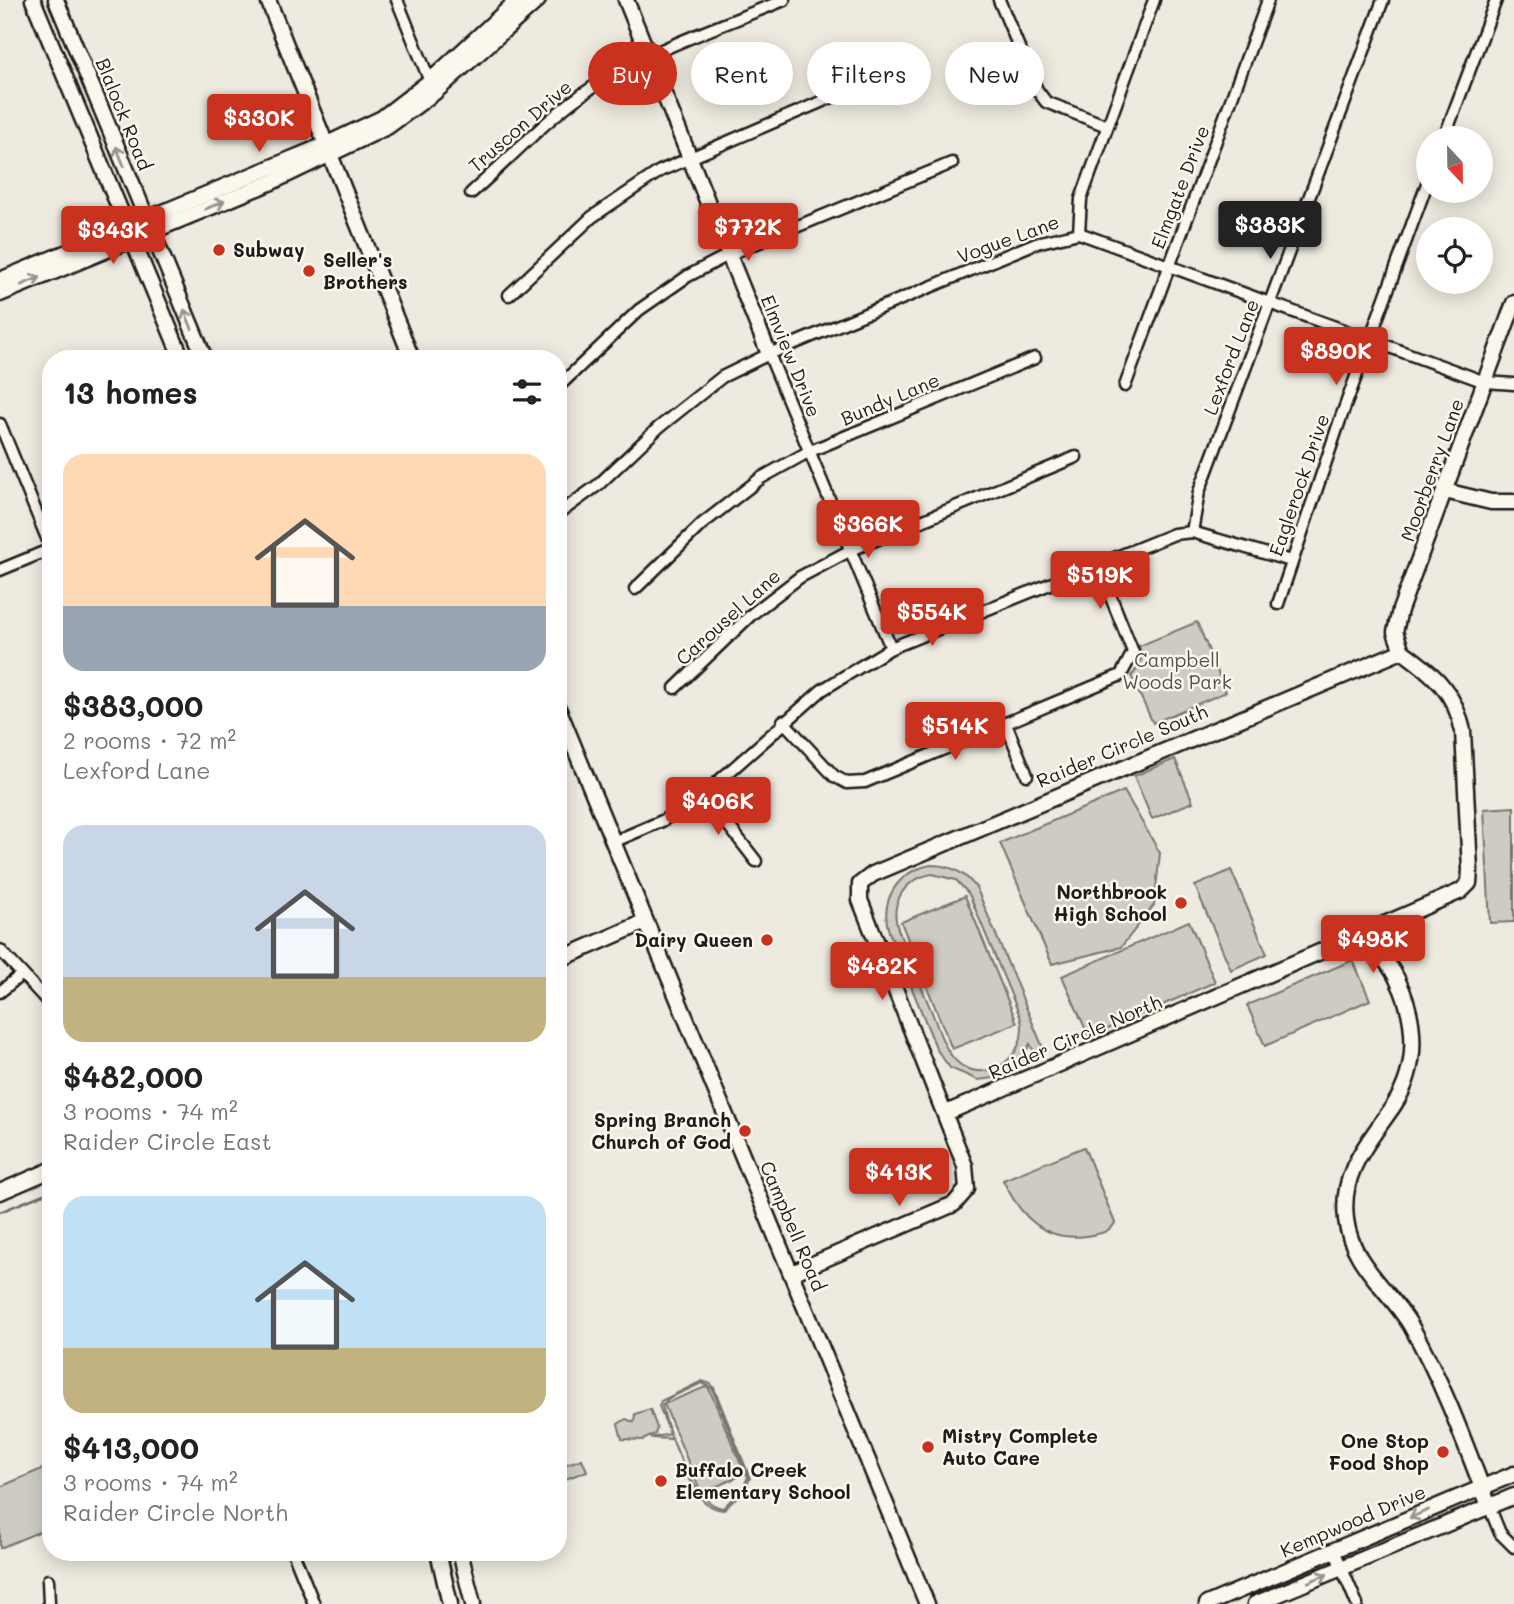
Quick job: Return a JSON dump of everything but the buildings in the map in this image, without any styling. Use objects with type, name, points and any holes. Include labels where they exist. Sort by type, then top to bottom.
[{"type":"street","name":"Blalock Road","points":[[33,0],[179,350]]},
{"type":"street","name":"Blalock Road","points":[[55,0],[200,350]]},
{"type":"street","points":[[268,0],[408,350]]},
{"type":"street","points":[[397,0],[433,87]]},
{"type":"street","points":[[0,294],[130,233],[387,127],[433,87],[518,3],[538,0]]},
{"type":"street","name":"Elmview Drive","points":[[626,0],[642,42]]},
{"type":"street","name":"Truscon Drive","points":[[677,45],[784,0]]},
{"type":"street","points":[[999,0],[1037,90],[1046,102],[1107,126]]},
{"type":"street","points":[[1079,233],[1081,198],[1154,0]]},
{"type":"street","name":"Elmgate Drive","points":[[1125,386],[1268,0]]},
{"type":"street","name":"Lexford Lane","points":[[1192,531],[1199,492],[1383,0]]},
{"type":"street","points":[[1449,126],[1496,0]]},
{"type":"street","points":[[63,71],[83,62]]},
{"type":"street","name":"Truscon Drive","points":[[471,193],[559,111],[588,91]]},
{"type":"street","name":"Elmview Drive","points":[[668,105],[808,452],[891,648]]},
{"type":"street","points":[[509,295],[613,200],[689,156],[811,105]]},
{"type":"street","points":[[567,378],[639,310],[688,276],[730,254],[952,163]]},
{"type":"street","name":"Eaglerock Drive","points":[[1278,604],[1420,203]]},
{"type":"street","points":[[0,280],[130,233]]},
{"type":"street","name":"Vogue Lane","points":[[567,507],[598,485],[684,406],[722,377],[769,354],[1035,243],[1079,233],[1485,382],[1514,384]]},
{"type":"street","name":"Moorberry Lane","points":[[1402,651],[1395,626],[1514,303]]},
{"type":"street","name":"Bundy Lane","points":[[635,589],[702,524],[761,478],[808,452],[1035,358]]},
{"type":"street","points":[[0,424],[42,520]]},
{"type":"street","name":"Carousel Lane","points":[[675,688],[752,614],[800,577],[849,551],[1076,457]]},
{"type":"street","points":[[1445,491],[1491,502],[1514,502]]},
{"type":"street","points":[[613,842],[662,821],[704,794],[783,721],[822,690],[891,648],[1163,537],[1192,531],[1291,561]]},
{"type":"street","points":[[0,570],[42,553]]},
{"type":"street","points":[[783,721],[834,776],[847,783],[865,782],[1121,675],[1133,652],[1098,565]]},
{"type":"street","name":"Raider Circle North","points":[[946,1113],[1461,891],[1469,883],[1466,777],[1459,710],[1445,686],[1402,651]]},
{"type":"street","name":"Raider Circle South","points":[[946,1113],[860,900],[860,884],[873,874],[1039,801],[1402,651]]},
{"type":"street","points":[[1006,724],[1027,775]]},
{"type":"street","name":"Campbell Road","points":[[567,730],[927,1604]]},
{"type":"street","points":[[704,794],[756,861]]},
{"type":"street","points":[[567,956],[645,922]]},
{"type":"street","points":[[1362,932],[1396,976],[1408,1004],[1414,1036],[1406,1080],[1354,1164],[1345,1198],[1346,1222],[1356,1252],[1412,1327],[1500,1533],[1514,1547]]},
{"type":"street","points":[[0,950],[42,995]]},
{"type":"street","points":[[0,992],[22,974]]},
{"type":"street","points":[[792,1273],[954,1204],[967,1189],[966,1177],[965,1166],[946,1113]]},
{"type":"street","points":[[0,1192],[42,1174]]},
{"type":"street","name":"Kempwood Drive","points":[[1207,1604],[1514,1474]]},
{"type":"street","name":"Kempwood Drive","points":[[1255,1604],[1514,1496]]},
{"type":"street","points":[[1387,1527],[1396,1545]]},
{"type":"street","points":[[1335,1550],[1357,1604]]},
{"type":"street","points":[[297,1561],[314,1604]]},
{"type":"street","points":[[440,1561],[450,1604]]},
{"type":"street","points":[[462,1561],[473,1604]]},
{"type":"street","points":[[48,1580],[48,1604]]},
{"type":"green space","name":"Campbell Woods Park","points":[[1197,622],[1226,692],[1153,723],[1131,676],[1140,662],[1139,646]]},
{"type":"green space","points":[[1175,759],[1193,802],[1152,819],[1134,776]]},
{"type":"green space","points":[[1124,791],[1160,853],[1154,905],[1121,947],[1052,964],[1000,843]]},
{"type":"green space","points":[[1514,807],[1514,922],[1490,923],[1484,809]]},
{"type":"green space","points":[[938,865],[951,868],[968,878],[977,889],[1043,1048],[1034,1052],[1030,1044],[1020,1063],[1001,1077],[978,1080],[950,1068],[937,1050],[889,932],[889,898],[901,880],[919,868]],"holes":[[[932,874],[956,880],[969,894],[1020,1016],[1022,1031],[1019,1045],[1001,1066],[988,1070],[975,1071],[962,1066],[948,1051],[906,951],[896,919],[898,901],[907,886],[914,881]]]},
{"type":"green space","points":[[1231,870],[1267,954],[1231,970],[1195,886]]},
{"type":"green space","points":[[965,896],[1017,1023],[952,1049],[901,922]]},
{"type":"green space","points":[[1189,921],[1215,982],[1089,1037],[1062,976]]},
{"type":"green space","points":[[1353,960],[1370,1000],[1265,1046],[1247,1005]]},
{"type":"green space","points":[[1084,1147],[1115,1223],[1099,1234],[1071,1237],[1058,1235],[1035,1224],[1026,1215],[1003,1180]]},
{"type":"green space","points":[[702,1381],[714,1388],[750,1478],[745,1489],[724,1510],[713,1507],[697,1493],[690,1483],[678,1452],[693,1482],[712,1504],[723,1508],[743,1488],[748,1477],[712,1388],[702,1383],[669,1398],[662,1406],[675,1446],[672,1439],[650,1438],[670,1434],[659,1406],[661,1401]]},
{"type":"green space","points":[[708,1386],[745,1474],[701,1493],[664,1404]]},
{"type":"green space","points":[[650,1409],[657,1428],[655,1434],[643,1440],[622,1439],[618,1424],[626,1419],[634,1422],[635,1414]]},
{"type":"green space","points":[[582,1459],[587,1471],[567,1479],[567,1464]]},
{"type":"green space","points":[[42,1469],[42,1531],[0,1548],[0,1487]]},
{"type":"waterway","points":[[0,1212],[42,1195]]},
{"type":"place","name":"Subway","points":[[219,250]]},
{"type":"place","name":"Seller's Brothers","points":[[309,271]]},
{"type":"place","name":"Northbrook High School","points":[[1181,903]]},
{"type":"place","name":"Dairy Queen","points":[[767,940]]},
{"type":"place","name":"Spring Branch Church of God","points":[[745,1131]]},
{"type":"place","name":"Mistry Complete Auto Care","points":[[928,1447]]},
{"type":"place","name":"One Stop Food Shop","points":[[1443,1452]]},
{"type":"place","name":"Buffalo Creek Elementary School","points":[[661,1481]]}]
